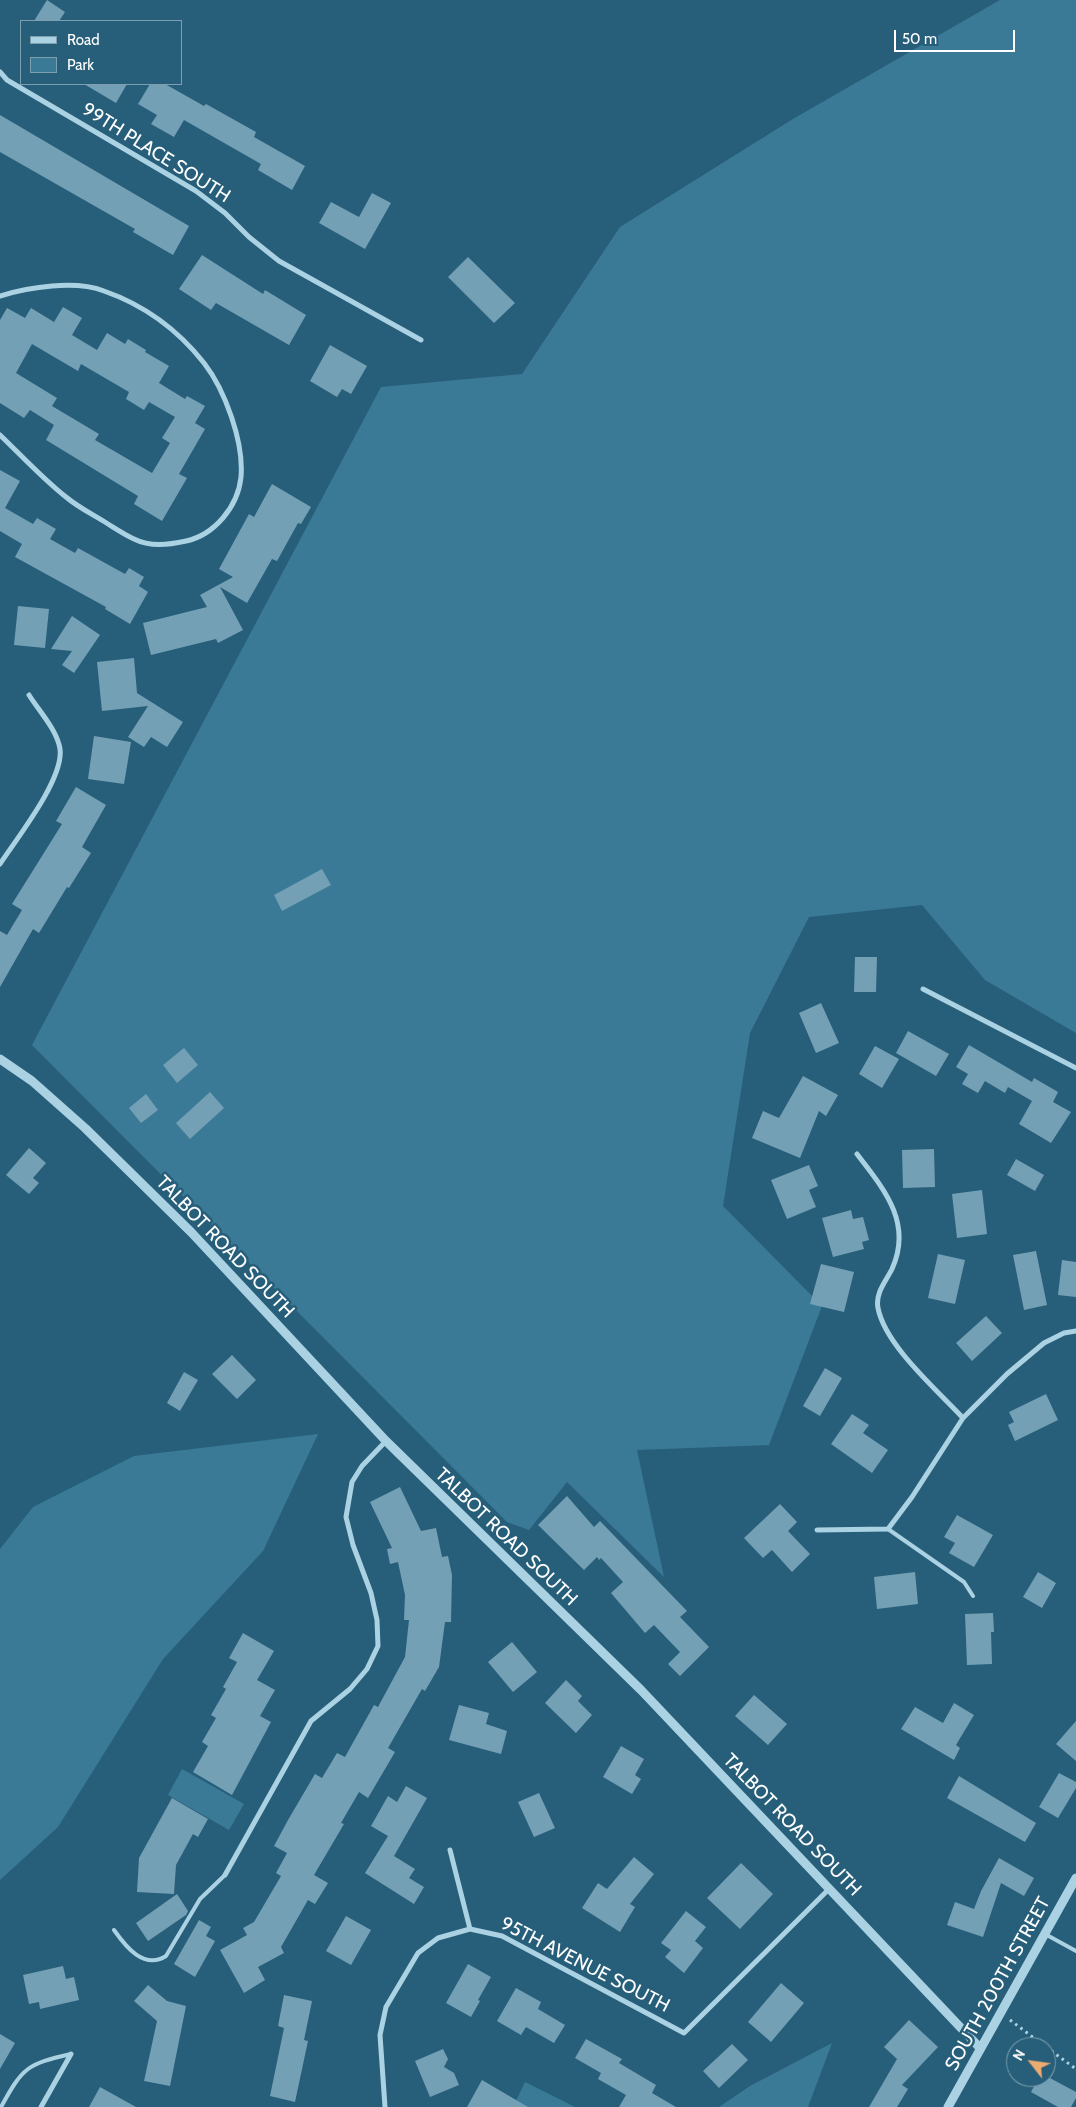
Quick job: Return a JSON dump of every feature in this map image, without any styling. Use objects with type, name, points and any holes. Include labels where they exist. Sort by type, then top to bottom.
[{"type":"street","name":"99TH PLACE SOUTH","points":[[0,72],[7,80],[196,191],[225,213],[249,237],[279,261],[421,340]]},
{"type":"street","points":[[0,296],[17,290],[61,285],[103,290],[144,309],[176,332],[205,365],[233,421],[241,477],[230,509],[213,528],[197,538],[155,545],[134,540],[67,498],[0,435]]},
{"type":"street","points":[[0,864],[52,784],[59,766],[60,748],[51,728],[28,695]]},
{"type":"street","points":[[923,989],[1076,1068]]},
{"type":"street","name":"TALBOT ROAD SOUTH","points":[[0,1059],[32,1081],[85,1128],[185,1226],[386,1441],[641,1690],[980,2048]]},
{"type":"street","points":[[857,1154],[887,1193],[897,1220],[899,1250],[891,1271],[881,1286],[877,1306],[884,1326],[895,1345],[962,1418]]},
{"type":"street","points":[[816,1530],[888,1529],[912,1496],[962,1418],[1007,1374],[1044,1343],[1064,1333],[1076,1331]]},
{"type":"street","points":[[225,1875],[311,1721],[350,1689],[367,1669],[378,1646],[377,1620],[371,1593],[353,1545],[346,1517],[352,1482],[362,1466],[386,1441]]},
{"type":"street","points":[[384,2107],[380,2035],[386,2007],[418,1953],[438,1938],[470,1929],[450,1850]]},
{"type":"street","name":"SOUTH 200TH STREET","points":[[948,2107],[1076,1878]]},
{"type":"street","name":"95TH AVENUE SOUTH","points":[[470,1929],[502,1936],[684,2033],[830,1888]]},
{"type":"street","points":[[41,2107],[71,2054]]},
{"type":"lane","points":[[888,1529],[964,1582],[973,1596]]},
{"type":"lane","points":[[114,1930],[126,1947],[134,1954],[145,1959],[160,1960],[166,1956],[200,1899],[225,1875]]},
{"type":"lane","points":[[1045,1934],[1076,1951]]},
{"type":"lane","points":[[1,2107],[15,2082],[25,2069],[38,2062],[71,2054]]},
{"type":"path","points":[[1001,2013],[1033,2037]]},
{"type":"path","points":[[1056,2055],[1076,2070]]},
{"type":"green space","points":[[1000,0],[1076,0],[1076,1033],[985,980],[922,905],[809,917],[750,1033],[723,1206],[822,1306],[769,1445],[637,1450],[664,1577],[567,1482],[529,1530],[507,1522],[32,1045],[381,387],[522,374],[620,227],[793,119]]},
{"type":"green space","points":[[318,1434],[263,1551],[163,1659],[58,1827],[0,1880],[0,1549],[33,1507],[134,1456]]},
{"type":"green space","points":[[182,1769],[244,1804],[229,1830],[168,1795]]},
{"type":"green space","points":[[832,2043],[808,2107],[719,2107],[750,2086]]},
{"type":"green space","points":[[525,2082],[575,2107],[513,2107]]},
{"type":"building","points":[[47,0],[65,12],[60,20],[35,20]]},
{"type":"building","points":[[86,85],[126,85],[116,103]]},
{"type":"building","points":[[149,85],[167,85],[256,132],[254,137],[305,166],[292,190],[258,170],[261,164],[184,120],[174,137],[151,124],[157,115],[138,104]]},
{"type":"building","points":[[0,115],[189,226],[173,255],[133,232],[135,229],[0,152]]},
{"type":"building","points":[[372,193],[391,203],[365,249],[319,223],[331,202],[359,217]]},
{"type":"building","points":[[202,255],[263,294],[265,290],[306,315],[289,345],[216,303],[211,310],[179,289]]},
{"type":"building","points":[[468,257],[515,303],[494,323],[448,277]]},
{"type":"building","points":[[63,307],[82,318],[72,335],[97,350],[107,333],[125,344],[128,339],[146,350],[145,352],[169,366],[159,383],[185,399],[187,396],[205,406],[195,423],[205,429],[179,474],[187,478],[162,521],[134,504],[138,496],[46,440],[54,425],[30,410],[24,418],[0,403],[0,320],[7,308],[25,318],[31,308],[54,322]],"holes":[[[32,344],[78,371],[81,364],[129,392],[126,399],[144,410],[149,402],[175,417],[162,438],[170,443],[152,473],[95,440],[99,434],[52,406],[57,398],[16,373]]]},
{"type":"building","points":[[330,345],[367,366],[351,394],[342,389],[337,397],[310,381]]},
{"type":"building","points":[[0,470],[20,481],[5,508],[33,524],[37,518],[56,529],[50,539],[75,553],[78,548],[125,574],[129,568],[144,577],[139,586],[148,592],[130,624],[105,609],[106,607],[15,557],[22,544],[0,531]]},
{"type":"building","points":[[272,484],[311,507],[301,524],[298,523],[277,561],[272,559],[247,603],[220,587],[243,630],[218,643],[216,639],[151,655],[143,623],[207,607],[200,595],[233,577],[219,569],[249,514],[254,517]]},
{"type":"building","points":[[18,606],[49,609],[45,648],[14,645]]},
{"type":"building","points":[[72,616],[100,635],[74,673],[62,665],[72,651],[51,649]]},
{"type":"building","points":[[134,658],[137,693],[183,722],[167,747],[151,737],[144,747],[128,737],[148,706],[102,711],[97,662]]},
{"type":"building","points":[[94,736],[131,742],[124,784],[88,779]]},
{"type":"building","points":[[76,787],[106,805],[82,847],[91,853],[69,888],[67,887],[39,933],[33,929],[0,987],[0,931],[7,935],[22,910],[12,904],[62,824],[56,821]]},
{"type":"building","points":[[322,869],[331,885],[282,911],[274,895]]},
{"type":"building","points":[[855,957],[877,957],[876,992],[854,992]]},
{"type":"building","points":[[821,1003],[839,1043],[816,1053],[799,1013]]},
{"type":"building","points":[[908,1031],[949,1054],[936,1076],[896,1053]]},
{"type":"building","points":[[969,1045],[1032,1082],[1034,1078],[1058,1092],[1053,1102],[1071,1112],[1051,1143],[1019,1124],[1032,1101],[1008,1087],[1005,1093],[985,1081],[978,1093],[962,1084],[968,1074],[956,1067]]},
{"type":"building","points":[[875,1046],[899,1059],[882,1088],[859,1074]]},
{"type":"building","points":[[184,1048],[198,1065],[177,1083],[163,1065]]},
{"type":"building","points":[[803,1076],[838,1095],[826,1116],[819,1111],[800,1158],[752,1138],[763,1111],[779,1118]]},
{"type":"building","points":[[210,1092],[224,1108],[190,1139],[176,1123]]},
{"type":"building","points":[[146,1094],[158,1110],[141,1123],[129,1108]]},
{"type":"building","points":[[29,1148],[46,1163],[33,1178],[39,1183],[29,1194],[6,1175]]},
{"type":"building","points":[[934,1149],[935,1187],[903,1188],[902,1150]]},
{"type":"building","points":[[1016,1159],[1044,1175],[1035,1191],[1007,1175]]},
{"type":"building","points":[[809,1165],[818,1186],[809,1190],[816,1207],[787,1219],[771,1180]]},
{"type":"building","points":[[982,1190],[987,1234],[957,1238],[952,1194]]},
{"type":"building","points":[[851,1210],[853,1219],[863,1217],[869,1240],[862,1242],[864,1249],[833,1257],[822,1218]]},
{"type":"building","points":[[1036,1251],[1047,1305],[1024,1310],[1013,1255]]},
{"type":"building","points":[[938,1254],[965,1260],[955,1304],[928,1298]]},
{"type":"building","points":[[1062,1260],[1076,1262],[1076,1297],[1058,1295]]},
{"type":"building","points":[[821,1264],[854,1272],[844,1312],[810,1304]]},
{"type":"building","points":[[986,1316],[1002,1333],[972,1361],[956,1343]]},
{"type":"building","points":[[232,1355],[256,1380],[237,1399],[212,1374]]},
{"type":"building","points":[[825,1368],[842,1378],[820,1416],[803,1406]]},
{"type":"building","points":[[184,1372],[198,1380],[180,1411],[167,1403]]},
{"type":"building","points":[[1046,1394],[1058,1420],[1015,1441],[1008,1425],[1014,1422],[1009,1412]]},
{"type":"building","points":[[852,1414],[869,1425],[863,1433],[888,1450],[872,1473],[831,1444]]},
{"type":"building","points":[[400,1487],[421,1531],[436,1528],[442,1557],[448,1556],[452,1575],[451,1622],[445,1622],[439,1667],[425,1691],[422,1689],[388,1748],[395,1752],[368,1798],[359,1792],[341,1823],[344,1824],[314,1875],[328,1883],[315,1904],[308,1900],[281,1947],[284,1953],[258,1967],[265,1980],[244,1993],[220,1950],[247,1935],[243,1928],[254,1922],[281,1876],[276,1873],[287,1853],[274,1846],[288,1820],[315,1774],[322,1778],[337,1753],[345,1757],[374,1705],[378,1707],[405,1657],[409,1620],[404,1620],[405,1595],[398,1562],[390,1564],[387,1549],[392,1548],[370,1502]]},
{"type":"building","points":[[567,1496],[594,1527],[600,1521],[687,1611],[680,1617],[709,1647],[680,1676],[668,1664],[680,1652],[654,1625],[645,1633],[611,1593],[623,1582],[601,1558],[599,1560],[597,1557],[584,1570],[538,1525]]},
{"type":"building","points":[[780,1504],[797,1522],[788,1531],[810,1554],[792,1572],[772,1550],[763,1558],[744,1538]]},
{"type":"building","points":[[957,1515],[993,1535],[974,1567],[949,1553],[955,1543],[944,1537]]},
{"type":"building","points":[[915,1572],[918,1604],[877,1609],[874,1577]]},
{"type":"building","points":[[1038,1572],[1056,1583],[1042,1608],[1023,1597]]},
{"type":"building","points":[[993,1613],[994,1632],[991,1632],[992,1664],[967,1665],[965,1614]]},
{"type":"building","points":[[243,1633],[274,1651],[257,1680],[275,1690],[260,1716],[271,1722],[232,1795],[193,1772],[208,1746],[202,1742],[216,1718],[211,1715],[226,1689],[223,1687],[237,1662],[229,1658]]},
{"type":"building","points":[[512,1642],[537,1672],[513,1692],[488,1662]]},
{"type":"building","points":[[566,1680],[582,1696],[578,1701],[592,1715],[576,1733],[545,1703]]},
{"type":"building","points":[[754,1695],[787,1724],[768,1745],[735,1716]]},
{"type":"building","points":[[954,1703],[974,1715],[956,1745],[960,1748],[954,1760],[901,1729],[915,1707],[943,1723]]},
{"type":"building","points":[[459,1705],[489,1713],[486,1724],[507,1731],[501,1754],[449,1740]]},
{"type":"building","points":[[1076,1721],[1076,1761],[1056,1744]]},
{"type":"building","points":[[621,1746],[644,1759],[635,1775],[641,1779],[632,1794],[603,1777]]},
{"type":"building","points":[[1059,1773],[1076,1782],[1076,1788],[1058,1818],[1039,1807]]},
{"type":"building","points":[[959,1776],[1036,1823],[1025,1842],[947,1798]]},
{"type":"building","points":[[406,1786],[427,1798],[394,1856],[415,1869],[409,1878],[424,1887],[414,1904],[365,1873],[388,1836],[371,1826],[388,1796],[397,1802]]},
{"type":"building","points":[[539,1793],[555,1828],[534,1837],[518,1802]]},
{"type":"building","points":[[172,1798],[208,1819],[198,1837],[193,1834],[176,1865],[174,1894],[137,1892],[139,1858]]},
{"type":"building","points":[[634,1857],[654,1874],[630,1904],[635,1907],[620,1932],[582,1908],[598,1883],[607,1889]]},
{"type":"building","points":[[999,1858],[1034,1878],[1024,1896],[1001,1883],[983,1937],[947,1925],[955,1902],[974,1909],[981,1891]]},
{"type":"building","points":[[741,1863],[773,1894],[740,1929],[707,1898]]},
{"type":"building","points":[[177,1894],[188,1911],[186,1915],[148,1941],[136,1923]]},
{"type":"building","points":[[686,1911],[706,1927],[695,1941],[703,1948],[684,1973],[665,1957],[671,1950],[661,1943]]},
{"type":"building","points":[[346,1916],[371,1930],[351,1965],[326,1951]]},
{"type":"building","points":[[199,1920],[211,1927],[206,1936],[215,1941],[195,1977],[174,1964]]},
{"type":"building","points":[[468,1964],[491,1977],[471,2017],[446,2003]]},
{"type":"building","points":[[63,1966],[66,1979],[74,1977],[79,2000],[40,2009],[39,2002],[29,2004],[23,1975]]},
{"type":"building","points":[[781,1983],[804,2003],[771,2042],[748,2022]]},
{"type":"building","points":[[148,1985],[167,2001],[186,2006],[170,2086],[144,2081],[157,2021],[134,2001]]},
{"type":"building","points":[[516,1988],[541,2002],[538,2009],[565,2025],[554,2043],[526,2027],[521,2035],[497,2021]]},
{"type":"building","points":[[284,1995],[312,2001],[304,2040],[308,2041],[295,2102],[270,2096],[284,2028],[278,2026]]},
{"type":"building","points":[[909,2020],[938,2047],[902,2085],[908,2089],[897,2107],[869,2107],[897,2059],[884,2047]]},
{"type":"building","points":[[0,2034],[15,2043],[0,2069]]},
{"type":"building","points":[[586,2039],[622,2059],[619,2063],[656,2085],[652,2093],[676,2107],[619,2107],[626,2095],[598,2079],[601,2073],[575,2058]]},
{"type":"building","points":[[732,2044],[748,2060],[719,2088],[703,2071]]},
{"type":"building","points":[[443,2049],[448,2059],[444,2067],[454,2073],[459,2085],[430,2097],[415,2061]]},
{"type":"building","points":[[482,2080],[528,2107],[467,2107]]},
{"type":"building","points":[[1056,2081],[1076,2092],[1076,2098],[1071,2107],[1058,2107],[1031,2092],[1034,2087],[1056,2087]]},
{"type":"building","points":[[100,2087],[136,2107],[89,2107]]}]
